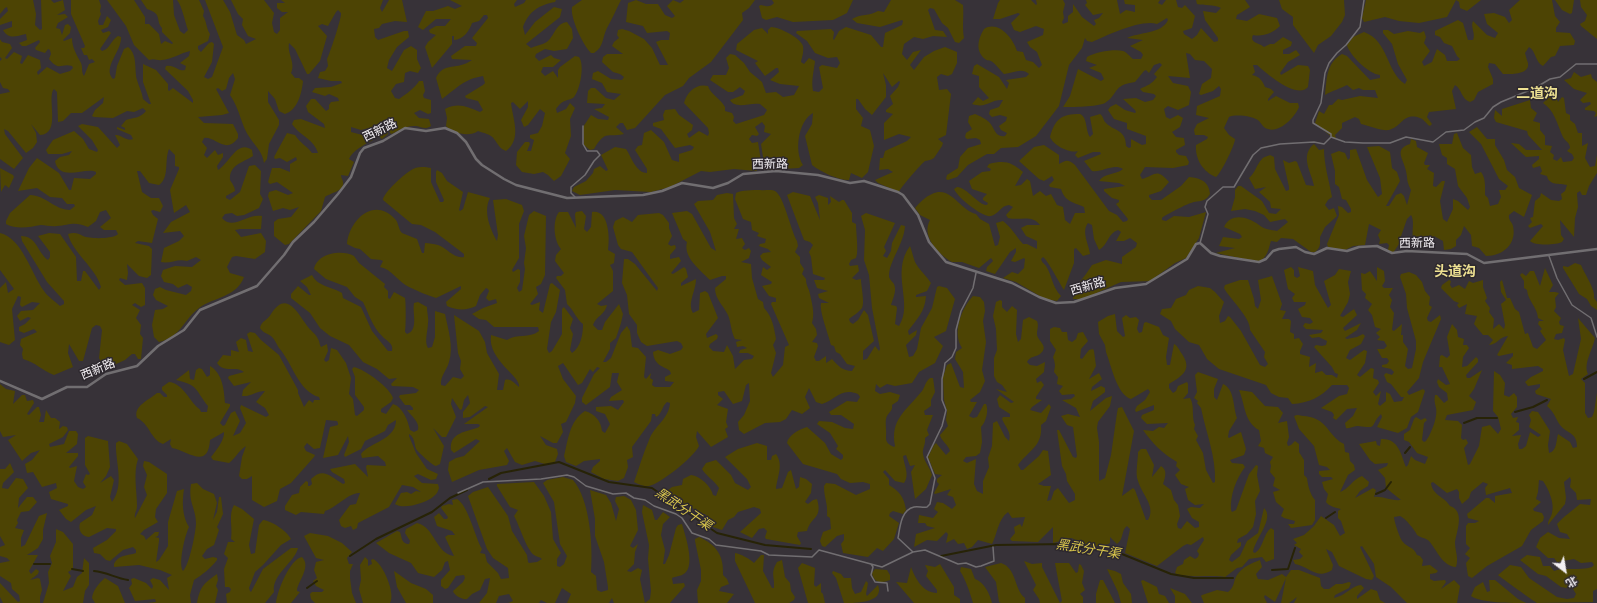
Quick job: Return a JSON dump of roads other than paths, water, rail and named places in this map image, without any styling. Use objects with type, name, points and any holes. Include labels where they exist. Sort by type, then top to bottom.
[{"type":"street","points":[[1364,0],[1360,27],[1346,46],[1337,53],[1329,63],[1325,73],[1321,103],[1313,119],[1313,123],[1331,134],[1332,137],[1345,142],[1390,143],[1406,137],[1434,142],[1446,132],[1464,130],[1475,122],[1484,118],[1501,102],[1535,88],[1550,79],[1560,77],[1576,64],[1597,64]]},
{"type":"street","points":[[575,197],[570,193],[571,187],[584,175],[600,155],[597,151],[587,151],[583,144],[583,126]]},
{"type":"street","name":"西新路","points":[[0,381],[42,399],[67,387],[87,387],[106,374],[137,366],[158,346],[184,330],[200,310],[257,286],[284,255],[293,242],[314,222],[338,194],[351,176],[360,153],[364,148],[383,141],[405,128],[426,130],[445,128],[457,133],[466,142],[476,159],[482,165],[504,179],[516,185],[560,197],[647,194],[662,191],[682,183],[713,188],[728,183],[743,174],[776,171],[818,175],[850,183],[864,181],[903,195],[918,215],[929,242],[946,262],[1020,286],[1051,302],[1074,302],[1115,288],[1146,284],[1187,259],[1196,244],[1200,243],[1211,253],[1220,256],[1259,262],[1266,259],[1273,251],[1296,247],[1310,254],[1314,254],[1327,248],[1347,251],[1359,247],[1377,246],[1392,254],[1407,251],[1467,254],[1484,263],[1597,249]]},
{"type":"street","points":[[1200,243],[1208,214],[1205,207],[1207,201],[1223,187],[1234,187],[1256,151],[1265,146],[1280,144],[1314,142],[1324,144],[1332,137]]},
{"type":"street","points":[[1549,256],[1557,278],[1572,305],[1591,318],[1597,337]]},
{"type":"street","points":[[913,552],[898,538],[902,518],[908,510],[914,507],[927,507],[930,504],[935,478],[927,457],[939,434],[946,410],[942,400],[942,379],[945,363],[952,357],[956,348],[956,330],[961,311],[972,288],[976,271]]},
{"type":"street","points":[[458,493],[483,482],[541,479],[567,475],[586,486],[613,494],[626,493],[634,498],[645,500],[654,506],[676,514],[682,518],[692,533],[709,539],[719,546],[790,556],[812,557],[819,550],[877,565],[887,566],[913,552],[925,550],[958,564],[966,563],[980,566],[994,561],[993,547]]},
{"type":"street","points":[[870,562],[873,568]]},
{"type":"street","points":[[877,565],[873,568],[870,575],[875,582],[888,583],[888,591]]},
{"type":"waterway","name":"黑武分干渠","points":[[1584,379],[1597,372]]},
{"type":"waterway","name":"黑武分干渠","points":[[1515,412],[1533,407],[1547,400]]},
{"type":"waterway","name":"黑武分干渠","points":[[1464,423],[1477,418],[1497,418]]},
{"type":"waterway","name":"黑武分干渠","points":[[1405,453],[1410,447]]},
{"type":"waterway","name":"黑武分干渠","points":[[489,479],[501,473],[559,462],[609,482],[652,488],[717,533],[765,545],[811,549]]},
{"type":"waterway","name":"黑武分干渠","points":[[1376,494],[1385,490],[1391,482]]},
{"type":"waterway","name":"黑武分干渠","points":[[350,556],[376,539],[432,512],[450,498],[467,490]]},
{"type":"waterway","name":"黑武分干渠","points":[[1326,518],[1335,512]]},
{"type":"waterway","name":"黑武分干渠","points":[[941,556],[996,545],[1065,544],[1122,554],[1171,574],[1194,578],[1233,578]]},
{"type":"waterway","name":"黑武分干渠","points":[[1272,570],[1288,569],[1295,548]]},
{"type":"waterway","name":"黑武分干渠","points":[[34,564],[50,564]]},
{"type":"waterway","name":"黑武分干渠","points":[[72,569],[83,571]]},
{"type":"waterway","name":"黑武分干渠","points":[[94,571],[128,580]]},
{"type":"waterway","name":"黑武分干渠","points":[[307,588],[317,581]]},
{"type":"district","name":"二道沟","points":[[1537,94]]},
{"type":"district","name":"头道沟","points":[[1455,272]]}]
